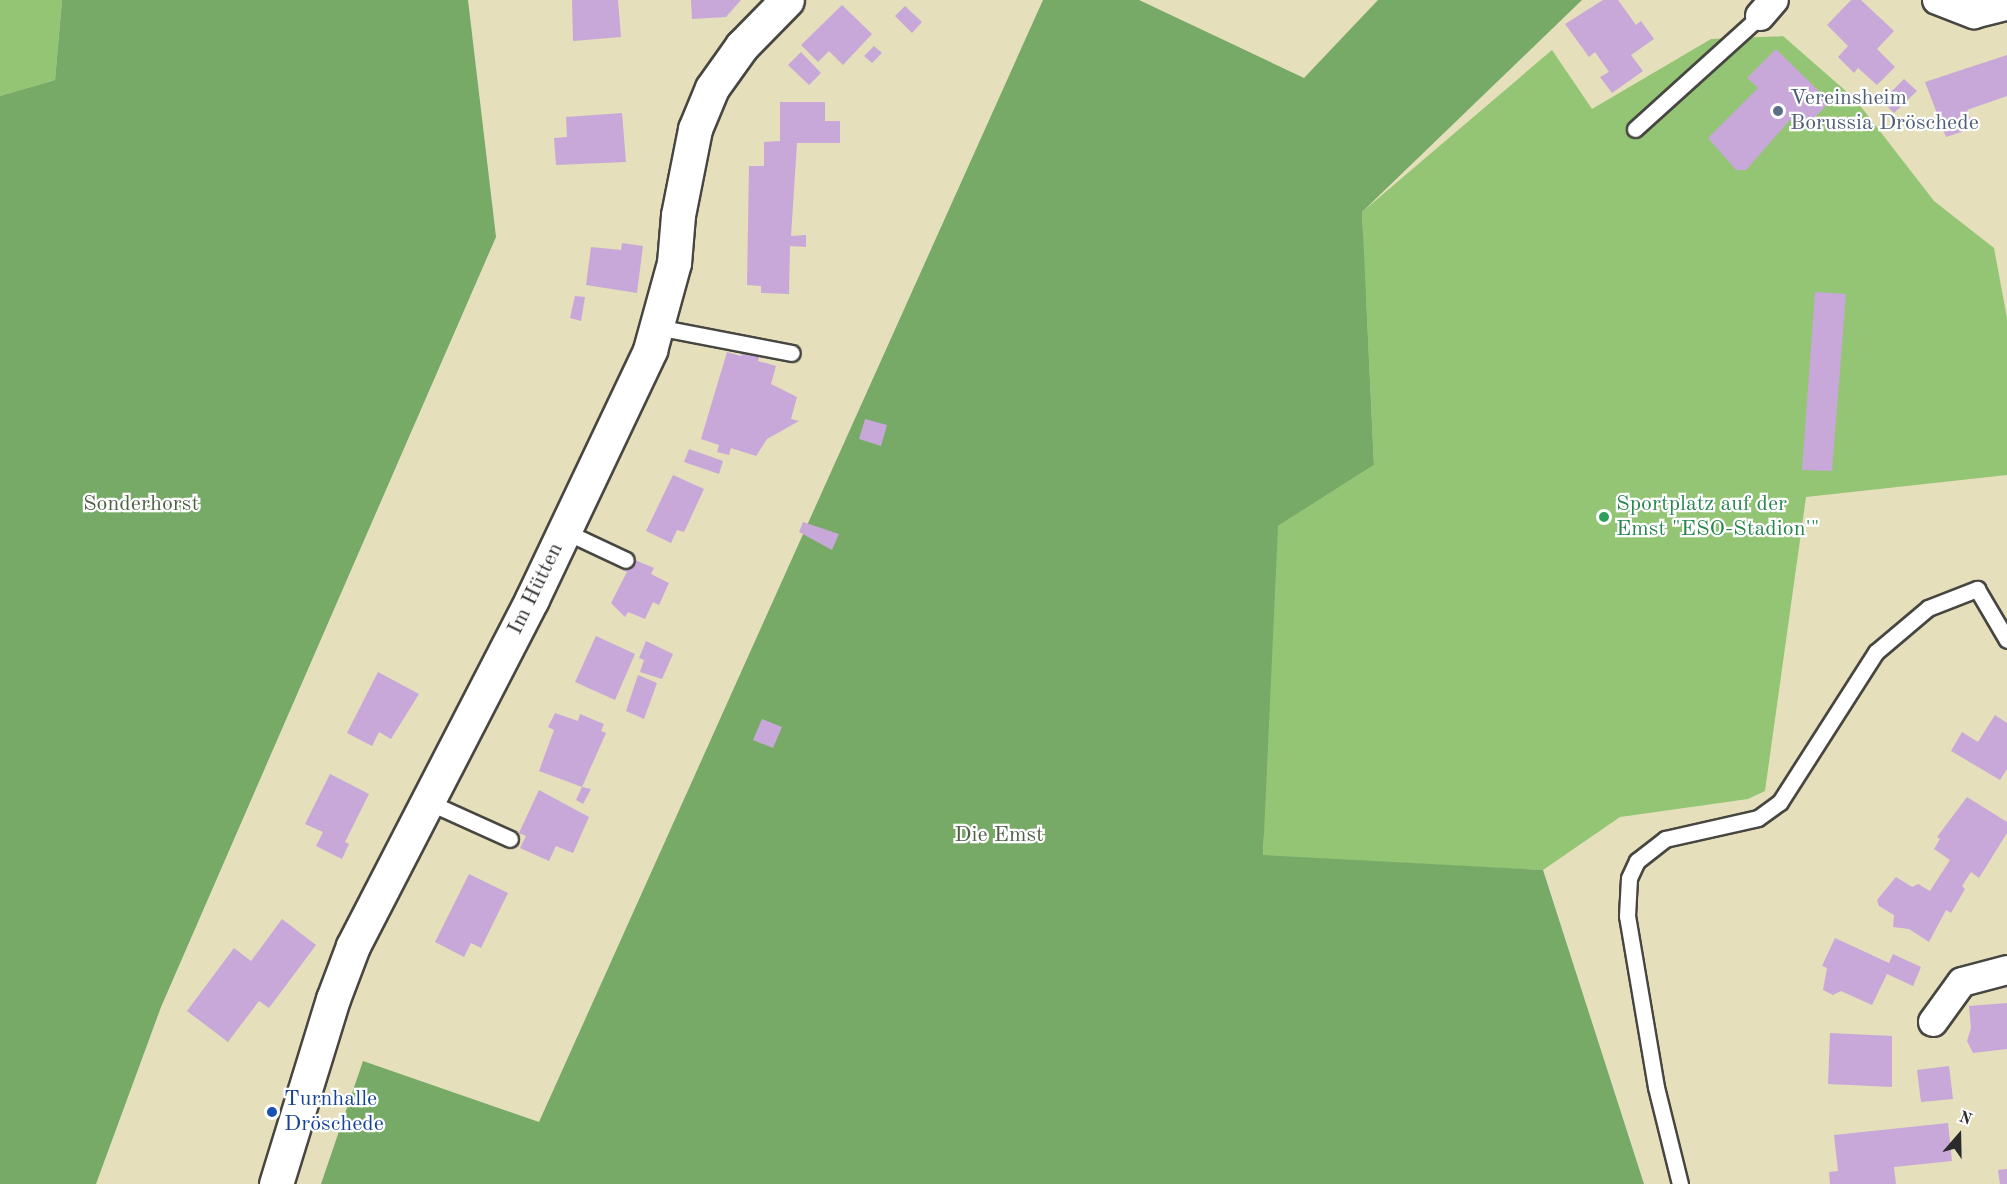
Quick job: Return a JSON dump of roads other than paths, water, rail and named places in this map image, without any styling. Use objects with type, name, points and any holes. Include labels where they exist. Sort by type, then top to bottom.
[{"type":"street","name":"Im Hütten","points":[[276,1184],[349,957],[426,801],[495,673],[627,403],[657,327],[674,263],[678,215],[695,129],[712,88],[741,46],[787,0]]},
{"type":"street","points":[[1937,0],[1974,14],[2007,6]]},
{"type":"street","points":[[1933,1022],[1949,995],[1962,982],[2007,970]]},
{"type":"lane","points":[[1635,129],[1767,8]]},
{"type":"lane","points":[[657,327],[792,353]]},
{"type":"lane","points":[[564,531],[626,560]]},
{"type":"lane","points":[[1680,1184],[1656,1087],[1627,916],[1629,878],[1638,861],[1665,839],[1758,818],[1780,802],[1875,652],[1928,608],[1977,589],[2007,640]]},
{"type":"lane","points":[[426,801],[510,839]]},
{"type":"place","name":"Vereinsheim Borussia Dröschede","points":[[1778,111]]},
{"type":"place","name":"Sportplatz auf der Emst \"ESO-Stadion'\"","points":[[1604,517]]},
{"type":"place","name":"Turnhalle Dröschede","points":[[272,1112]]},
{"type":"park label","name":"Sonderhorst","points":[[141,505]]},
{"type":"park label","name":"Die Emst","points":[[999,836]]}]
